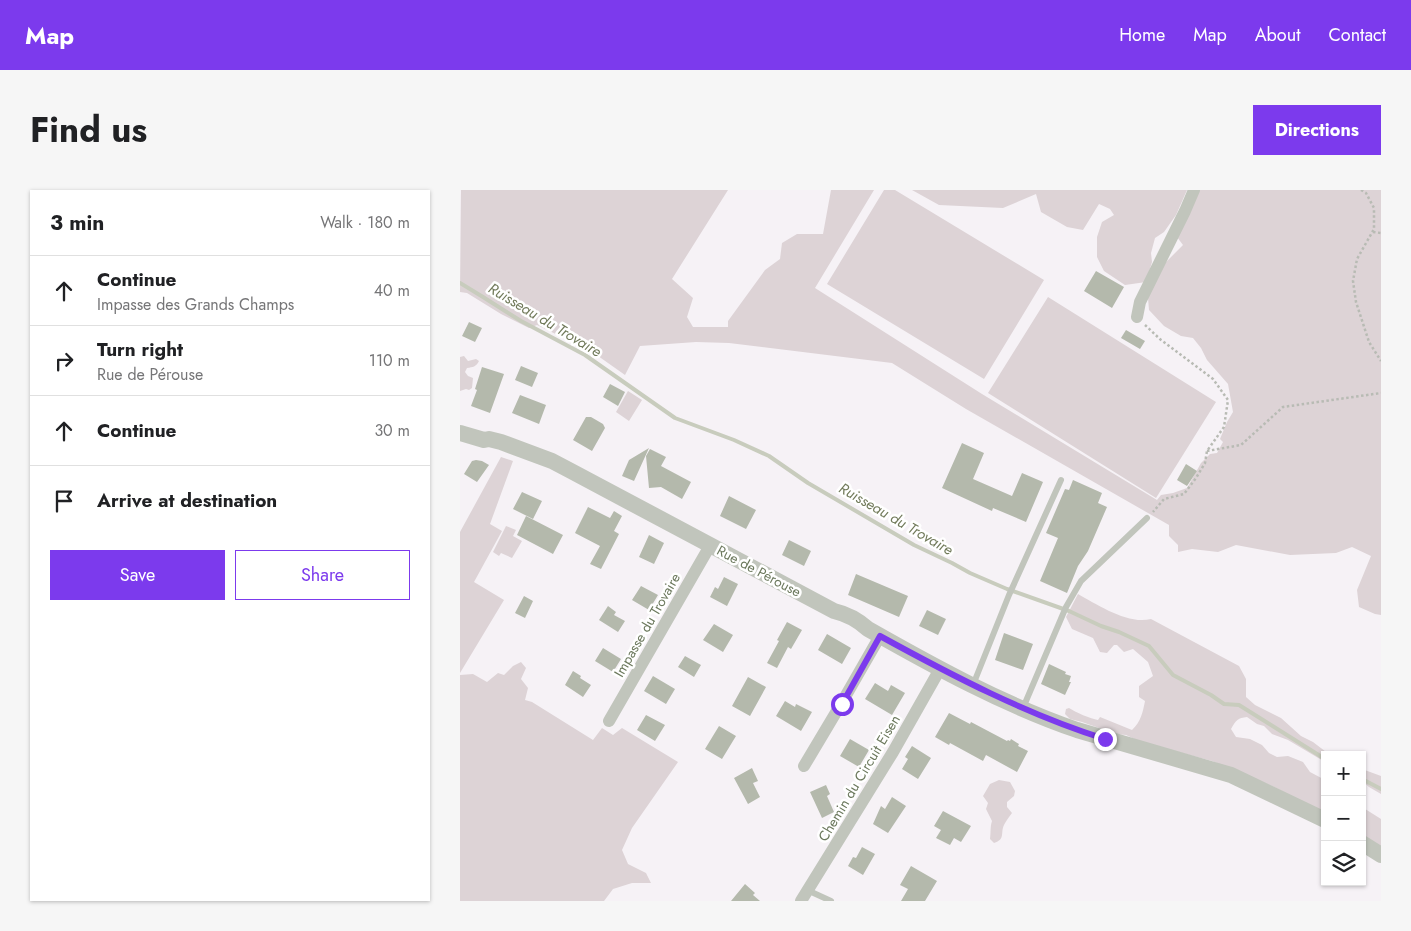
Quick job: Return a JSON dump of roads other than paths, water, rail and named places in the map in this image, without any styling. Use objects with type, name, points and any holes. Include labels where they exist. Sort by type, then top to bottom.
[{"type":"street","points":[[1137,317],[1140,302],[1194,190]]},
{"type":"street","name":"Rue de Pérouse","points":[[460,433],[484,440],[490,439],[501,442],[552,462],[711,544],[834,611],[845,614],[940,670],[973,686],[1054,722],[1105,739],[1231,775],[1321,818]]},
{"type":"street","name":"Impasse du Trovaire","points":[[609,720],[711,544]]},
{"type":"street","points":[[804,766],[842,704],[880,636]]},
{"type":"street","name":"Chemin du Circuit Eisen","points":[[804,896],[940,670]]},
{"type":"street","points":[[1366,846],[1381,855]]},
{"type":"lane","points":[[973,686],[1012,587],[1061,480]]},
{"type":"lane","points":[[1023,708],[1065,610],[1082,581],[1147,518]]},
{"type":"lane","points":[[804,896],[831,901]]},
{"type":"waterway","name":"Ruisseau du Trovaire","points":[[460,283],[521,321],[585,355],[675,418],[734,440],[769,456],[808,483],[914,545],[970,573],[1007,589],[1069,611],[1149,646],[1173,675],[1224,704],[1239,705],[1321,756]]},
{"type":"waterway","name":"Ruisseau du Trovaire","points":[[1366,781],[1381,789]]}]
